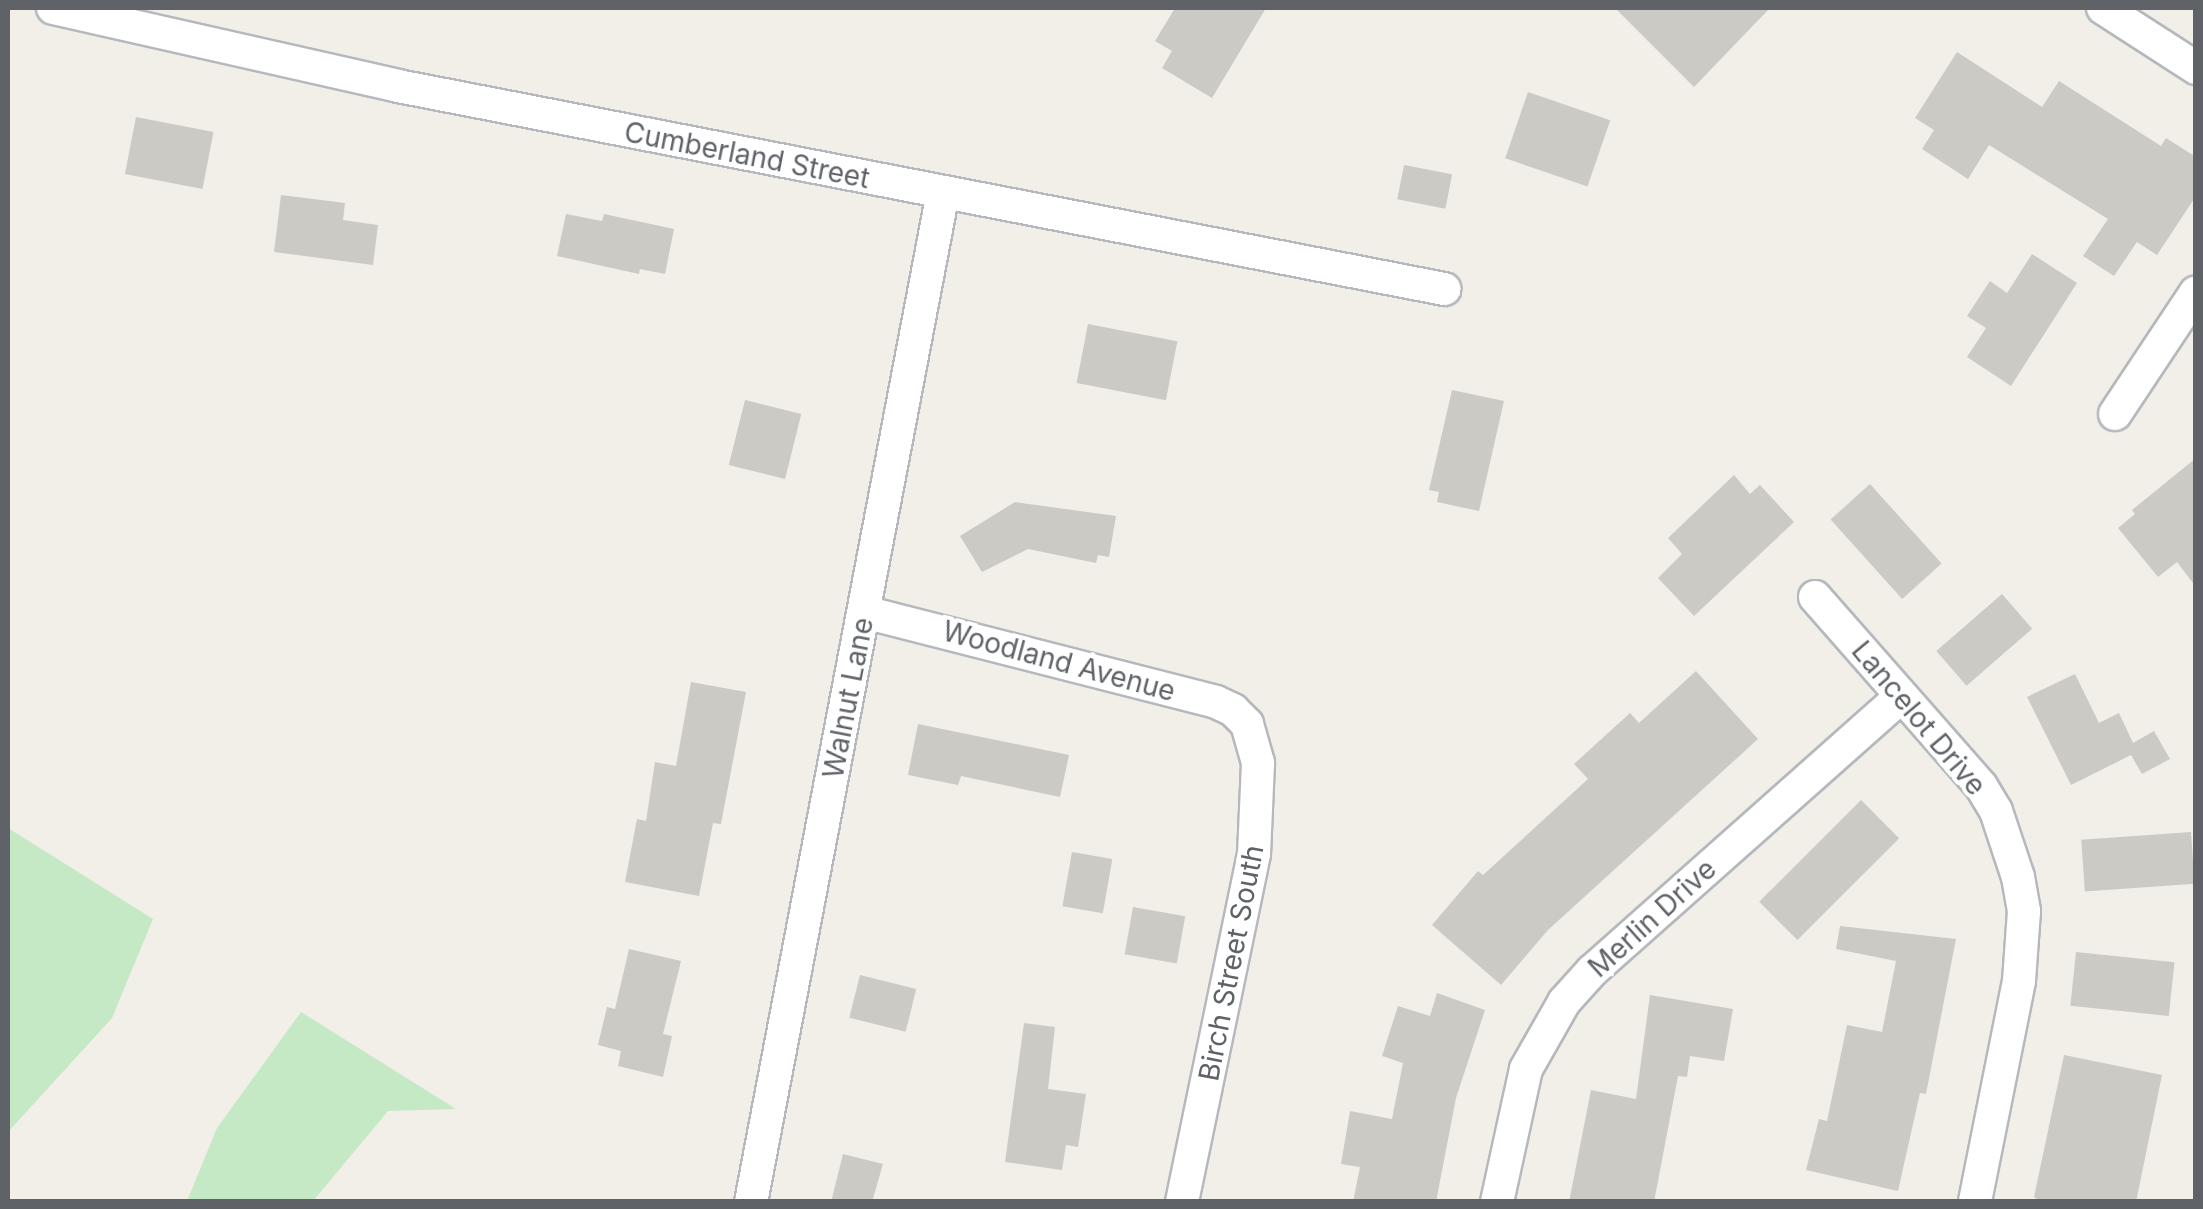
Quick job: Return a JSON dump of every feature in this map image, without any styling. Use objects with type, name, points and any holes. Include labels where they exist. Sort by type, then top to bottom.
[{"type":"street","name":"Cumberland Street","points":[[53,8],[398,86],[1444,288]]},
{"type":"street","points":[[2103,8],[2196,68]]},
{"type":"street","name":"Walnut Lane","points":[[751,1202],[943,193]]},
{"type":"street","points":[[2115,414],[2196,292]]},
{"type":"street","name":"Lancelot Drive","points":[[1815,597],[1957,756],[1996,811],[2010,844],[2024,911],[2019,981],[1975,1202]]},
{"type":"street","name":"Woodland Avenue","points":[[864,612],[1216,702],[1233,710],[1248,724]]},
{"type":"street","name":"Merlin Drive","points":[[1497,1202],[1526,1070],[1542,1034],[1564,1002],[1592,971],[1902,696]]},
{"type":"street","name":"Birch Street South","points":[[1182,1202],[1254,854],[1258,763],[1248,724]]},
{"type":"green space","points":[[8,828],[153,919],[112,1018],[8,1132]]},
{"type":"green space","points":[[301,1012],[456,1109],[388,1111],[313,1201],[187,1201],[217,1128]]},
{"type":"building","points":[[1175,8],[1266,8],[1212,98],[1162,68],[1172,51],[1155,41]]},
{"type":"building","points":[[1615,8],[1770,8],[1694,87]]},
{"type":"building","points":[[1957,52],[2042,107],[2059,81],[2161,146],[2166,138],[2196,157],[2196,196],[2157,255],[2137,242],[2114,276],[2083,256],[2108,219],[1989,145],[1968,179],[1922,149],[1934,130],[1915,118]]},
{"type":"building","points":[[1528,92],[1610,120],[1587,187],[1505,158]]},
{"type":"building","points":[[136,117],[214,132],[202,189],[125,174]]},
{"type":"building","points":[[1404,165],[1452,174],[1445,209],[1397,199]]},
{"type":"building","points":[[281,195],[345,203],[343,220],[378,225],[373,265],[274,252]]},
{"type":"building","points":[[566,214],[602,221],[604,214],[674,229],[665,274],[640,269],[639,274],[557,256]]},
{"type":"building","points":[[2032,254],[2077,283],[2011,386],[1967,357],[1986,328],[1967,316],[1990,281],[2007,293]]},
{"type":"building","points":[[1088,324],[1177,341],[1166,400],[1077,383]]},
{"type":"building","points":[[1452,390],[1504,401],[1479,511],[1437,502],[1439,492],[1429,490]]},
{"type":"building","points":[[745,400],[801,414],[785,479],[729,465]]},
{"type":"building","points":[[2196,458],[2196,587],[2177,562],[2158,577],[2118,528],[2135,514],[2132,510]]},
{"type":"building","points":[[1734,475],[1750,494],[1760,485],[1794,522],[1694,616],[1658,578],[1682,554],[1668,538]]},
{"type":"building","points":[[1870,484],[1942,564],[1902,599],[1831,519]]},
{"type":"building","points":[[1015,502],[1116,516],[1109,557],[1098,555],[1096,563],[1028,549],[982,572],[960,536]]},
{"type":"building","points":[[2002,594],[2032,629],[1967,686],[1936,651]]},
{"type":"building","points":[[1696,671],[1758,739],[1548,930],[1501,985],[1432,925],[1478,871],[1483,875],[1588,779],[1574,764],[1630,713],[1639,723]]},
{"type":"building","points":[[2075,674],[2099,723],[2119,713],[2133,743],[2154,731],[2170,759],[2142,774],[2131,755],[2071,785],[2027,697]]},
{"type":"building","points":[[691,682],[746,692],[721,824],[713,823],[699,896],[625,882],[637,819],[646,821],[655,762],[676,766]]},
{"type":"building","points":[[918,724],[1069,755],[1060,797],[961,776],[958,785],[908,775]]},
{"type":"building","points":[[1861,800],[1899,838],[1797,940],[1759,902]]},
{"type":"building","points":[[2191,832],[2195,884],[2085,892],[2081,840]]},
{"type":"building","points":[[1072,852],[1112,859],[1103,913],[1062,906]]},
{"type":"building","points":[[1133,907],[1185,916],[1177,963],[1125,954]]},
{"type":"building","points":[[1840,926],[1956,939],[1926,1094],[1920,1093],[1898,1191],[1806,1170],[1819,1119],[1827,1121],[1847,1025],[1882,1032],[1896,961],[1836,949]]},
{"type":"building","points":[[629,949],[681,961],[663,1034],[672,1036],[663,1077],[618,1066],[621,1051],[598,1045],[607,1007],[615,1009]]},
{"type":"building","points":[[2076,952],[2174,962],[2169,1016],[2070,1006]]},
{"type":"building","points":[[860,975],[916,989],[906,1032],[849,1018]]},
{"type":"building","points":[[1437,993],[1485,1010],[1456,1098],[1436,1202],[1353,1202],[1360,1167],[1341,1164],[1350,1111],[1392,1119],[1403,1063],[1382,1056],[1398,1006],[1430,1016]]},
{"type":"building","points":[[1650,995],[1733,1009],[1724,1061],[1690,1056],[1687,1077],[1678,1076],[1654,1202],[1569,1202],[1591,1090],[1636,1099]]},
{"type":"building","points":[[1024,1023],[1055,1027],[1048,1089],[1086,1094],[1078,1147],[1066,1145],[1062,1170],[1005,1162]]},
{"type":"building","points":[[2064,1055],[2162,1075],[2136,1202],[2042,1202],[2034,1197]]},
{"type":"building","points":[[843,1154],[883,1164],[872,1202],[831,1202]]}]
